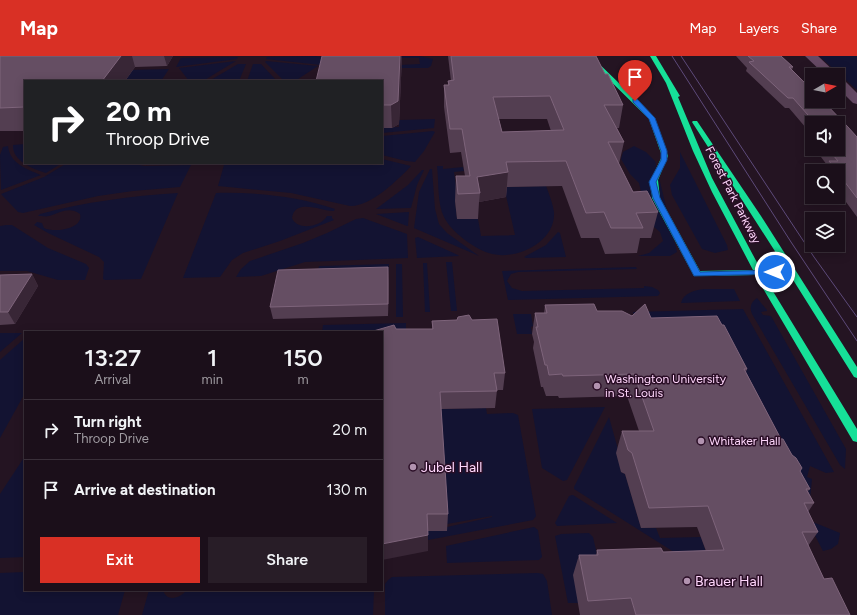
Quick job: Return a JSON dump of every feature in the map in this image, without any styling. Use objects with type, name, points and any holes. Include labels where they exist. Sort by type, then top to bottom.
[{"type":"main road","points":[[588,56],[652,118],[665,156],[655,176],[653,189],[656,198],[697,274],[791,272]]},
{"type":"main road","name":"Forest Park Parkway","points":[[652,56],[668,83],[726,167],[857,375]]},
{"type":"main road","name":"Forest Park Parkway","points":[[668,83],[714,190],[759,272],[857,438]]},
{"type":"street","points":[[811,56],[824,68]]},
{"type":"street","points":[[845,88],[857,100]]},
{"type":"shaded area","points":[[399,56],[419,56],[433,59],[431,66],[428,68],[399,68],[399,65],[420,64],[419,58],[399,58]]},
{"type":"shaded area","points":[[819,56],[857,56],[857,90],[845,79],[845,68],[832,68]]},
{"type":"shaded area","points":[[238,57],[237,59],[176,67],[181,58]]},
{"type":"shaded area","points":[[267,57],[322,57],[321,65],[266,59]]},
{"type":"shaded area","points":[[236,61],[205,80],[188,80],[179,68]]},
{"type":"shaded area","points":[[265,62],[318,66],[297,80],[283,80]]},
{"type":"shaded area","points":[[238,64],[246,64],[239,80],[211,80]]},
{"type":"shaded area","points":[[253,64],[261,64],[276,80],[247,80]]},
{"type":"shaded area","points":[[169,69],[162,80],[121,80],[128,70]]},
{"type":"shaded area","points":[[435,119],[434,128],[383,133],[383,128],[399,127],[399,120]]},
{"type":"shaded area","points":[[435,132],[424,151],[415,162],[383,155],[383,136]]},
{"type":"shaded area","points":[[24,144],[24,164],[16,156],[13,145]]},
{"type":"shaded area","points":[[8,146],[9,152],[16,162],[41,175],[1,190],[0,155],[3,147]]},
{"type":"shaded area","points":[[634,146],[646,152],[655,161],[677,252],[670,256],[638,256],[649,253],[663,241],[660,232],[654,227],[643,200],[639,183],[630,174],[621,159],[623,152]]},
{"type":"shaded area","points":[[680,152],[727,245],[728,250],[715,253],[702,249],[672,195],[670,185],[680,168]]},
{"type":"shaded area","points":[[383,159],[411,166],[383,192],[366,202],[350,206],[291,193],[218,186],[224,165],[383,164]]},
{"type":"shaded area","points":[[24,164],[60,164],[46,173]]},
{"type":"shaded area","points":[[65,164],[138,164],[145,166],[191,165],[180,187],[98,196],[23,213],[18,212],[1,194],[44,177]]},
{"type":"shaded area","points":[[437,166],[443,166],[443,169],[463,167],[464,171],[454,172],[458,201],[455,201],[457,219],[478,219],[481,236],[515,235],[504,187],[546,186],[554,212],[553,223],[549,232],[542,240],[533,246],[513,254],[492,254],[479,249],[465,240],[447,223],[440,205]]},
{"type":"shaded area","points":[[430,169],[432,169],[435,209],[439,224],[447,233],[479,256],[414,228],[419,192]]},
{"type":"shaded area","points":[[422,170],[424,170],[417,185],[411,208],[376,209],[408,185]]},
{"type":"shaded area","points":[[178,193],[141,279],[103,279],[104,262],[99,257],[34,225],[37,222],[42,223],[44,228],[61,230],[77,223],[80,219],[80,214],[68,210],[48,216],[38,216],[40,214],[91,203]]},
{"type":"shaded area","points":[[216,193],[261,194],[291,198],[335,209],[334,211],[329,211],[310,207],[298,208],[294,212],[292,218],[299,225],[315,225],[324,220],[327,216],[332,216],[334,220],[280,241],[243,253],[232,260],[220,277],[183,278]]},
{"type":"shaded area","points":[[409,212],[408,226],[376,214]]},
{"type":"shaded area","points":[[363,218],[407,234],[408,258],[305,262],[261,276],[236,277],[241,269],[250,261],[303,243],[356,219]]},
{"type":"shaded area","points":[[12,225],[48,248],[86,264],[89,268],[85,280],[58,280],[27,271],[0,271],[0,226]]},
{"type":"shaded area","points":[[558,232],[560,233],[566,257],[524,257],[546,245]]},
{"type":"shaded area","points":[[418,237],[459,256],[417,258],[415,238]]},
{"type":"shaded area","points":[[446,262],[452,262],[457,311],[451,311]]},
{"type":"shaded area","points":[[423,263],[427,263],[430,312],[425,312]]},
{"type":"shaded area","points":[[389,264],[388,274],[317,276],[319,266]]},
{"type":"shaded area","points":[[396,264],[402,264],[403,317],[396,317]]},
{"type":"shaded area","points":[[636,267],[637,269],[518,272],[511,274],[507,281],[512,288],[522,291],[644,288],[644,286],[652,287],[658,290],[660,293],[658,296],[508,300],[502,271]]},
{"type":"shaded area","points":[[704,289],[734,289],[740,301],[681,303],[687,294]]},
{"type":"shaded area","points":[[757,298],[767,310],[761,312],[763,315],[771,316],[846,449],[845,469],[840,465],[752,314],[751,305]]},
{"type":"shaded area","points":[[743,309],[834,472],[826,473],[810,466],[807,477],[812,479],[808,520],[840,533],[838,544],[831,549],[823,551],[809,524],[635,318],[633,312]]},
{"type":"shaded area","points":[[513,314],[531,314],[533,326],[531,327],[532,334],[517,334]]},
{"type":"shaded area","points":[[406,323],[406,331],[322,331],[323,325]]},
{"type":"shaded area","points":[[0,333],[22,333],[0,352]]},
{"type":"shaded area","points":[[24,339],[24,395],[0,438],[0,360]]},
{"type":"shaded area","points":[[605,407],[567,480],[563,481],[542,468],[532,409]]},
{"type":"shaded area","points":[[486,408],[487,414],[513,413],[518,415],[536,516],[533,520],[428,540],[427,531],[447,531],[447,527],[492,517],[447,524],[440,409]]},
{"type":"shaded area","points":[[609,417],[619,453],[621,472],[625,474],[641,528],[656,528],[660,538],[701,537],[708,558],[685,559],[574,489]]},
{"type":"shaded area","points":[[24,458],[24,557],[0,558],[0,494]]},
{"type":"shaded area","points":[[573,495],[617,523],[557,526],[555,523],[569,496]]},
{"type":"shaded area","points":[[534,527],[538,530],[542,557],[539,560],[447,563],[446,546]]},
{"type":"shaded area","points":[[589,533],[593,537],[599,563],[579,603],[568,603],[555,536],[561,534]]},
{"type":"shaded area","points":[[24,572],[24,591],[125,591],[118,615],[0,615],[0,573]]},
{"type":"shaded area","points":[[543,574],[547,581],[552,615],[385,615],[385,584],[392,577]]},
{"type":"shaded area","points":[[149,591],[164,591],[167,597],[174,598],[186,591],[374,591],[373,615],[142,615]]},
{"type":"building","points":[[0,56],[121,56],[103,80],[24,80],[24,107],[0,108]]},
{"type":"building","points":[[322,56],[400,56],[398,101],[391,105],[383,105],[383,80],[316,80]]},
{"type":"building","points":[[451,56],[596,56],[605,74],[608,74],[623,105],[604,105],[624,142],[608,142],[633,192],[647,191],[658,212],[636,213],[643,228],[611,228],[604,212],[586,213],[566,161],[506,162],[508,172],[477,177],[480,193],[458,194],[456,176],[470,176],[462,129],[450,129],[444,85],[449,85],[448,81],[454,80]],"holes":[[[550,96],[564,130],[502,132],[493,97]]]},
{"type":"building","points":[[748,56],[781,56],[793,67],[789,67],[805,83],[805,108],[830,108],[837,116],[809,116],[793,98],[788,98],[749,62],[754,61]]},
{"type":"building","points":[[845,124],[857,137],[857,198],[845,182],[845,164],[831,164],[829,161],[838,161],[834,156],[845,156]]},
{"type":"building","points":[[388,267],[388,304],[270,307],[278,270]]},
{"type":"building","points":[[32,274],[8,312],[0,312],[0,275]]},
{"type":"building","points":[[594,304],[597,311],[622,311],[632,316],[645,304],[651,318],[717,316],[722,325],[724,325],[747,369],[744,369],[781,439],[783,439],[792,455],[796,458],[802,468],[800,471],[810,489],[806,489],[814,503],[804,503],[818,532],[802,532],[824,579],[832,578],[850,615],[636,615],[631,598],[588,601],[579,555],[598,555],[597,550],[661,548],[663,552],[724,550],[708,506],[649,508],[632,453],[628,450],[622,431],[654,431],[634,374],[549,375],[547,365],[545,365],[536,327],[538,327],[535,313],[547,313],[545,305]]},
{"type":"building","name":"Jubel Hall","points":[[469,315],[472,320],[497,319],[505,373],[494,373],[497,391],[440,392],[448,514],[427,514],[428,535],[383,544],[383,331],[373,331],[394,325],[396,329],[433,329],[432,321],[457,320],[458,317]]},
{"type":"tram line","points":[[672,56],[791,242],[857,341]]},
{"type":"tram line","points":[[681,56],[814,257],[857,317]]},
{"type":"traffic: fast","points":[[588,56],[652,118],[665,156],[655,180],[654,191],[656,198],[697,274],[791,272]]},
{"type":"traffic: fast","points":[[653,56],[677,96]]},
{"type":"traffic: fast","points":[[669,83],[702,165],[731,224],[783,316],[857,438]]},
{"type":"traffic: fast","points":[[695,122],[757,216],[857,375]]},
{"type":"place","name":"Washington University in St. Louis","points":[[597,386]]},
{"type":"place","name":"Whitaker Hall","points":[[701,441]]},
{"type":"place","name":"Jubel Hall","points":[[413,467]]},
{"type":"place","name":"Brauer Hall","points":[[687,581]]},
{"type":"route","points":[[635,101],[652,118],[664,151],[664,160],[653,182],[653,189],[656,198],[697,274],[775,272]]}]
